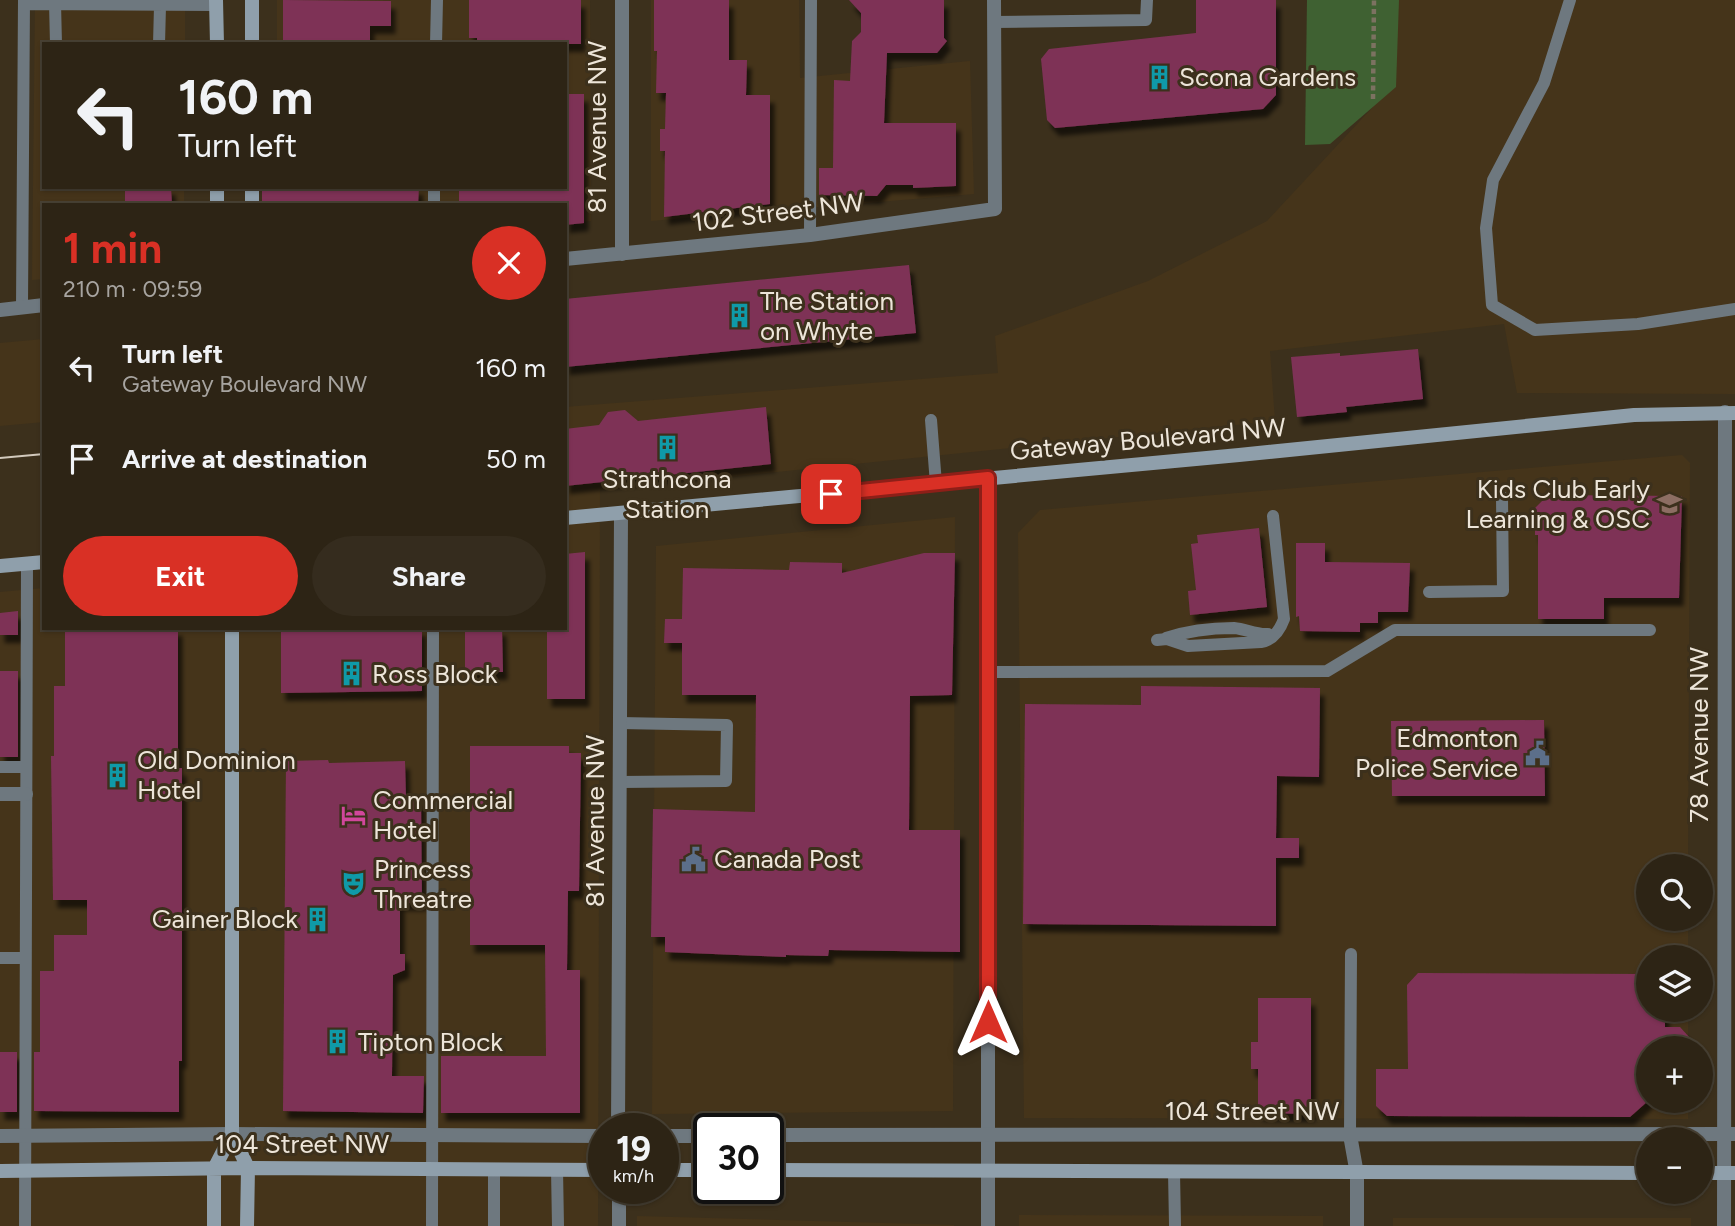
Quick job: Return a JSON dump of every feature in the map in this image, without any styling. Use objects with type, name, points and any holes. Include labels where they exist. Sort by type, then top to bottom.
[{"type":"main road","points":[[252,0],[252,42]]},
{"type":"main road","points":[[216,3],[217,42]]},
{"type":"main road","name":"Gateway Boulevard NW","points":[[567,518],[1252,454],[1634,415],[1730,413]]},
{"type":"main road","points":[[0,566],[42,562]]},
{"type":"main road","points":[[232,630],[232,1134],[248,1168],[247,1226]]},
{"type":"main road","points":[[214,1226],[214,1169],[232,1134]]},
{"type":"main road","name":"104 Street NW","points":[[0,1171],[248,1168],[588,1170]]},
{"type":"main road","points":[[784,1170],[1636,1173]]},
{"type":"street","name":"81 Avenue NW","points":[[622,0],[622,254]]},
{"type":"street","points":[[994,0],[994,22]]},
{"type":"street","name":"102 Street NW","points":[[567,259],[810,235],[995,209],[994,22]]},
{"type":"street","points":[[0,310],[42,306]]},
{"type":"street","name":"78 Avenue NW","points":[[1724,1226],[1730,1173],[1730,413]]},
{"type":"street","points":[[988,478],[988,1226]]},
{"type":"street","name":"81 Avenue NW","points":[[618,1113],[621,513]]},
{"type":"street","points":[[0,794],[26,794]]},
{"type":"street","name":"104 Street NW","points":[[784,1136],[1729,1134]]},
{"type":"street","points":[[1350,1135],[1357,1174],[1357,1226]]},
{"type":"street","name":"104 Street NW","points":[[0,1136],[588,1136]]},
{"type":"street","points":[[619,1204],[619,1226]]},
{"type":"lane","points":[[436,42],[437,0]]},
{"type":"lane","points":[[810,235],[811,0]]},
{"type":"lane","points":[[994,22],[1146,20],[1147,0]]},
{"type":"lane","points":[[1570,0],[1544,83],[1493,180],[1486,228],[1492,305],[1535,330],[1638,324],[1735,309]]},
{"type":"lane","points":[[22,307],[24,2],[160,6],[216,3]]},
{"type":"lane","points":[[55,3],[56,42]]},
{"type":"lane","points":[[159,42],[160,6]]},
{"type":"lane","points":[[931,420],[936,484]]},
{"type":"lane","points":[[1429,592],[1503,591],[1502,496]]},
{"type":"lane","points":[[1161,639],[1188,646],[1266,641],[1277,633],[1284,619],[1273,516]]},
{"type":"lane","points":[[24,1226],[27,563]]},
{"type":"lane","points":[[432,1226],[433,630]]},
{"type":"lane","points":[[989,672],[1327,671],[1395,630],[1650,630]]},
{"type":"lane","points":[[620,723],[727,724],[726,781],[620,782]]},
{"type":"lane","points":[[0,767],[26,767]]},
{"type":"lane","points":[[1350,1135],[1351,954]]},
{"type":"lane","points":[[0,958],[25,958]]},
{"type":"lane","points":[[494,1169],[494,1226]]},
{"type":"lane","points":[[557,1169],[558,1226]]},
{"type":"lane","points":[[1174,1172],[1175,1225]]},
{"type":"path","points":[[1373,99],[1374,0]]},
{"type":"shaded area","points":[[35,0],[185,0],[185,42],[42,42],[42,189],[184,189],[184,203],[42,203],[42,279],[32,280]]},
{"type":"shaded area","points":[[277,0],[590,0],[591,221],[567,224],[567,203],[278,203],[277,189],[567,189],[567,42],[277,42]]},
{"type":"shaded area","points":[[651,0],[799,0],[800,78],[970,61],[974,194],[651,221]]},
{"type":"shaded area","points":[[1375,0],[1735,0],[1735,394],[1517,393],[1504,324],[1270,351],[1275,421],[600,490],[598,1113],[588,1113],[588,1204],[598,1204],[598,1226],[0,1226],[0,592],[42,588],[42,630],[567,630],[567,407],[998,373],[995,336],[1148,281],[1267,221],[1372,108]]},
{"type":"shaded area","points":[[42,339],[42,422],[0,426],[0,343]]},
{"type":"shaded area","points":[[1682,455],[1690,463],[1688,854],[1636,854],[1636,931],[1688,931],[1688,945],[1636,945],[1636,1022],[1688,1022],[1688,1036],[1636,1036],[1636,1113],[1688,1113],[1688,1119],[1024,1118],[1018,533],[1040,510]]},
{"type":"shaded area","points":[[955,517],[953,1111],[652,1113],[656,546]]},
{"type":"shaded area","points":[[1019,1215],[1323,1216],[1323,1226],[1019,1226]]},
{"type":"shaded area","points":[[637,1216],[954,1225],[954,1226],[637,1226]]},
{"type":"shaded area","points":[[1393,1218],[1691,1218],[1691,1226],[1393,1226]]},
{"type":"green space","points":[[1307,0],[1399,0],[1396,87],[1330,144],[1305,145]]},
{"type":"building","points":[[283,0],[391,1],[391,26],[370,26],[370,42],[283,42]]},
{"type":"building","points":[[469,0],[581,0],[581,44],[477,42],[477,38],[469,38]]},
{"type":"building","points":[[654,0],[729,0],[729,60],[747,60],[746,95],[770,95],[770,204],[664,217],[665,151],[660,151],[660,129],[665,129],[666,93],[656,93]]},
{"type":"building","points":[[849,0],[944,0],[944,38],[947,41],[937,53],[887,53],[884,123],[956,123],[956,186],[913,188],[913,185],[886,185],[877,196],[819,195],[819,168],[833,168],[834,80],[850,81],[852,41],[861,32],[861,13]]},
{"type":"building","name":"Scona Gardens","points":[[1196,0],[1276,0],[1276,95],[1263,109],[1055,128],[1047,120],[1041,59],[1049,49],[1196,33]]},
{"type":"building","points":[[567,94],[584,94],[584,223],[567,225],[567,203],[459,203],[459,189],[567,189]]},
{"type":"building","points":[[125,189],[171,189],[172,203],[125,203]]},
{"type":"building","points":[[262,189],[419,189],[418,203],[262,203]]},
{"type":"building","name":"The Station on Whyte","points":[[909,265],[916,333],[567,367],[567,299]]},
{"type":"building","points":[[1418,349],[1423,399],[1346,407],[1347,412],[1297,417],[1291,357]]},
{"type":"building","name":"Strathcona Station","points":[[766,407],[771,464],[567,486],[567,429],[599,425],[608,412],[625,410],[638,421]]},
{"type":"building","points":[[1548,495],[1682,496],[1679,598],[1604,598],[1604,619],[1538,619],[1538,535],[1535,535],[1535,508]]},
{"type":"building","points":[[1259,528],[1267,607],[1190,615],[1188,591],[1196,590],[1191,544],[1198,543],[1197,535]]},
{"type":"building","points":[[1296,543],[1325,543],[1325,562],[1410,563],[1408,612],[1378,612],[1378,623],[1360,623],[1360,632],[1300,631],[1299,616],[1296,617]]},
{"type":"building","points":[[585,552],[585,699],[547,699],[547,630],[567,630],[567,554]]},
{"type":"building","points":[[924,553],[955,553],[952,695],[910,696],[909,830],[960,830],[960,952],[829,950],[828,956],[786,957],[665,952],[665,937],[651,937],[653,809],[755,812],[756,695],[682,695],[682,643],[664,643],[665,619],[682,619],[683,568],[789,570],[790,562],[842,563],[842,573]]},
{"type":"building","points":[[18,611],[18,635],[0,635],[0,613]]},
{"type":"building","points":[[65,630],[178,630],[178,768],[182,768],[182,1061],[179,1061],[179,1112],[34,1111],[34,1052],[40,1052],[40,971],[54,971],[54,935],[87,935],[87,900],[53,900],[51,756],[54,756],[54,686],[65,686]]},
{"type":"building","points":[[281,630],[422,630],[422,691],[281,693]]},
{"type":"building","points":[[465,630],[502,630],[503,672],[465,672]]},
{"type":"building","points":[[0,671],[18,671],[18,757],[0,757]]},
{"type":"building","points":[[1141,686],[1320,688],[1319,777],[1277,776],[1276,838],[1299,838],[1299,858],[1276,858],[1276,926],[1023,924],[1025,704],[1141,705]]},
{"type":"building","points":[[1544,720],[1545,796],[1392,796],[1391,721]]},
{"type":"building","points":[[470,746],[569,746],[569,753],[581,753],[579,891],[568,891],[567,970],[580,970],[580,1113],[441,1113],[441,1056],[546,1056],[545,945],[470,945]]},
{"type":"building","points":[[328,760],[329,763],[405,761],[406,799],[421,799],[422,903],[400,903],[400,954],[405,954],[405,970],[393,975],[392,1076],[424,1076],[423,1113],[283,1111],[286,761]]},
{"type":"building","points":[[1418,973],[1636,974],[1636,1022],[1665,1022],[1665,1027],[1680,1027],[1688,1036],[1636,1036],[1636,1112],[1630,1117],[1387,1116],[1376,1106],[1376,1069],[1408,1069],[1407,985]]},
{"type":"building","points":[[1258,998],[1311,998],[1311,1114],[1258,1113],[1258,1069],[1251,1069],[1251,1042],[1258,1042]]},
{"type":"building","points":[[0,1052],[17,1052],[17,1112],[0,1112]]},
{"type":"tram line","points":[[0,458],[42,454]]},
{"type":"place","name":"Scona Gardens","points":[[1159,77]]},
{"type":"place","name":"The Station on Whyte","points":[[740,316]]},
{"type":"place","name":"Strathcona Station","points":[[667,447]]},
{"type":"place","name":"Kids Club Early Learning & OSC","points":[[1670,504]]},
{"type":"place","name":"Ross Block","points":[[352,674]]},
{"type":"place","name":"Edmonton Police Service","points":[[1538,753]]},
{"type":"place","name":"Old Dominion Hotel","points":[[117,775]]},
{"type":"place","name":"Commercial Hotel","points":[[353,815]]},
{"type":"place","name":"Canada Post","points":[[694,859]]},
{"type":"place","name":"Princess Threatre","points":[[354,884]]},
{"type":"place","name":"Gainer Block","points":[[318,919]]},
{"type":"place","name":"Tipton Block","points":[[338,1042]]},
{"type":"route","points":[[831,494],[988,478],[988,1022]]}]
